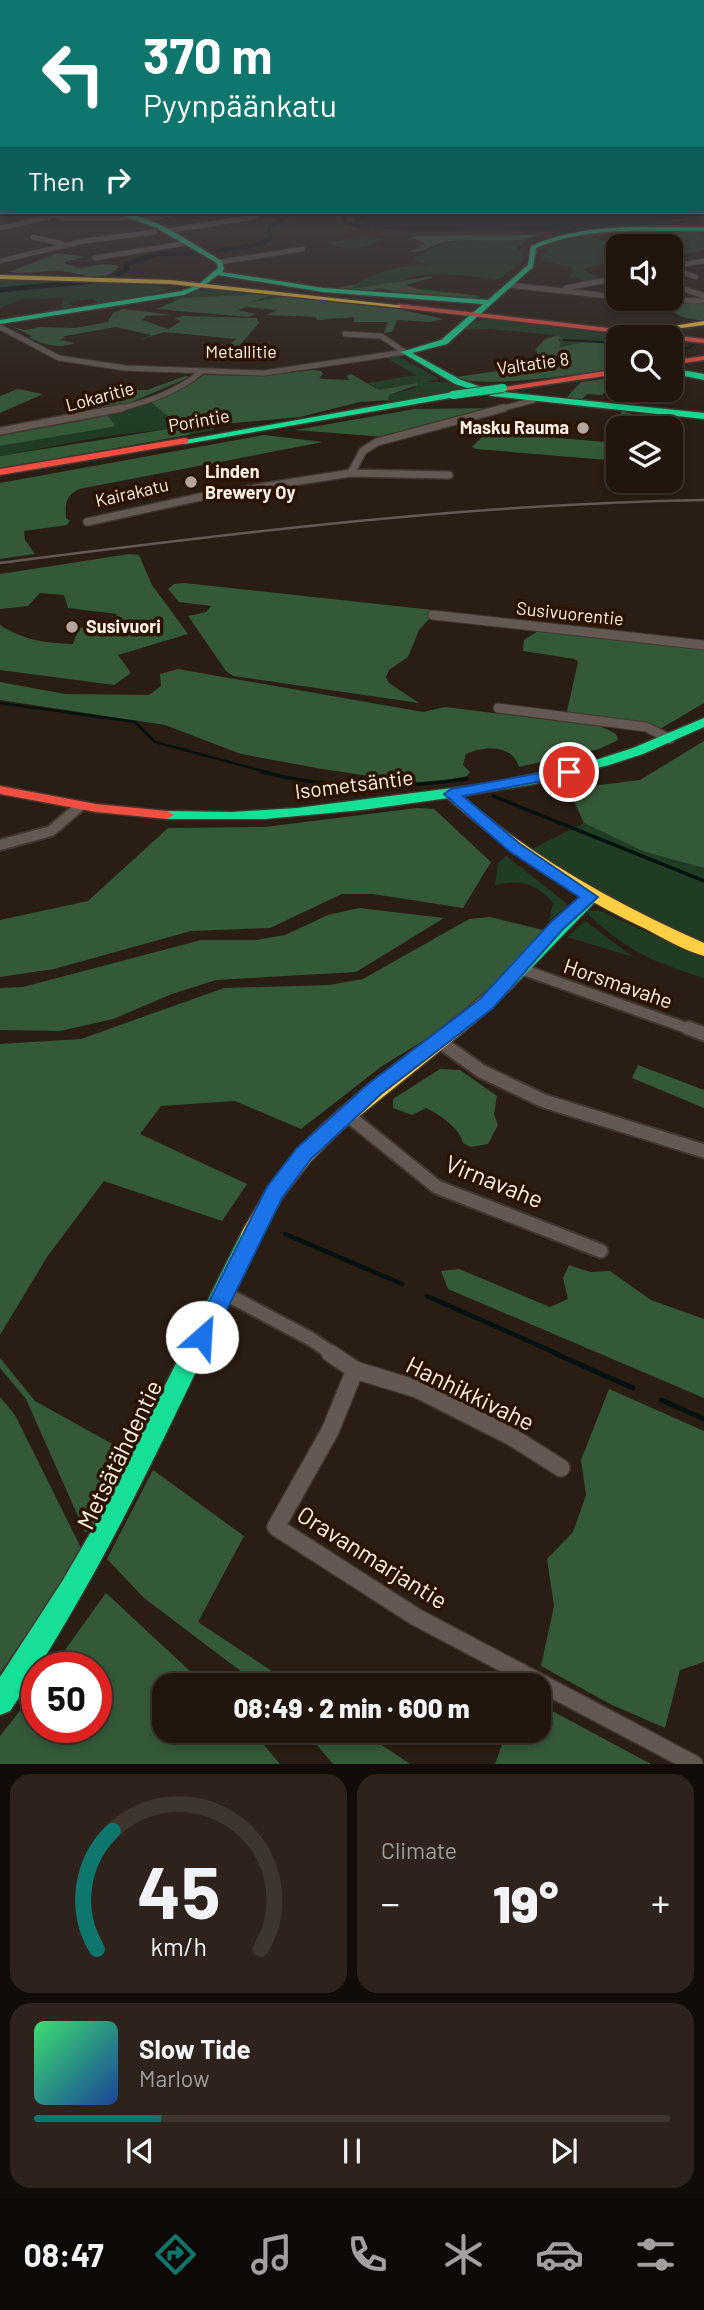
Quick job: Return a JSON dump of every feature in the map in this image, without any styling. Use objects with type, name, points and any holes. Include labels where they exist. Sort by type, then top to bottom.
[{"type":"main road","points":[[215,264],[323,290],[490,302]]},
{"type":"main road","name":"Metallitie","points":[[405,352],[444,342],[531,264]]},
{"type":"main road","points":[[0,325],[154,299],[203,285],[219,267]]},
{"type":"main road","points":[[0,277],[203,285],[606,330]]},
{"type":"main road","points":[[681,325],[704,323]]},
{"type":"main road","points":[[683,340],[704,342]]},
{"type":"main road","points":[[683,340],[704,342]]},
{"type":"main road","points":[[405,352],[458,382],[534,400],[704,416]]},
{"type":"main road","points":[[683,369],[704,358]]},
{"type":"main road","name":"Valtatie 8","points":[[453,395],[503,392],[606,373]]},
{"type":"main road","name":"Porintie","points":[[0,474],[453,395]]},
{"type":"main road","name":"Isometsäntie","points":[[0,790],[79,807],[181,817],[255,816],[451,794],[574,771],[670,740],[704,722]]},
{"type":"main road","points":[[451,794],[514,848],[590,897],[704,950]]},
{"type":"main road","name":"Metsätähdentie","points":[[0,1701],[50,1631],[95,1557],[224,1293],[285,1176],[304,1153],[345,1114],[486,1003],[521,969],[556,926],[590,897]]},
{"type":"street","points":[[219,267],[232,264]]},
{"type":"street","points":[[683,272],[696,277]]},
{"type":"street","points":[[561,291],[606,281]]},
{"type":"street","points":[[509,285],[606,296]]},
{"type":"street","points":[[683,289],[704,296]]},
{"type":"street","points":[[683,300],[704,301]]},
{"type":"street","name":"Metallitie","points":[[0,325],[42,352],[71,361],[108,367],[201,372],[278,372],[405,352]]},
{"type":"street","points":[[345,334],[381,336],[405,352]]},
{"type":"street","name":"Lokaritie","points":[[0,431],[114,411],[189,383],[201,372]]},
{"type":"street","points":[[351,473],[363,451],[377,442],[534,400]]},
{"type":"street","name":"Kairakatu","points":[[87,523],[205,496],[351,473],[449,475]]},
{"type":"street","name":"Susivuorentie","points":[[433,615],[704,645]]},
{"type":"street","points":[[498,708],[646,727],[670,740]]},
{"type":"street","points":[[0,845],[51,831],[79,807]]},
{"type":"street","name":"Horsmavahe","points":[[521,969],[704,1034]]},
{"type":"street","points":[[439,1041],[481,1071],[544,1101],[704,1151]]},
{"type":"street","name":"Virnavahe","points":[[345,1114],[437,1187],[601,1251]]},
{"type":"street","points":[[224,1293],[311,1339],[355,1370]]},
{"type":"street","name":"Hanhikkivahe","points":[[355,1370],[417,1389],[512,1437],[561,1468]]},
{"type":"street","name":"Oravanmarjantie","points":[[355,1370],[346,1401],[331,1431],[276,1527],[416,1617],[694,1764]]},
{"type":"green space","points":[[29,264],[84,267],[108,264],[119,267],[112,273],[97,277],[59,271],[9,272]]},
{"type":"green space","points":[[519,264],[500,279],[434,274],[421,275],[403,282],[353,288],[354,284],[381,272],[428,265]]},
{"type":"green space","points":[[558,264],[601,264],[583,269],[601,279],[592,281],[567,277],[573,272],[571,267]]},
{"type":"green space","points":[[434,277],[406,285],[418,289],[482,296],[444,299],[418,297],[380,288],[374,290],[377,293],[336,287],[355,285],[353,288],[358,288]]},
{"type":"green space","points":[[0,279],[91,280],[25,289],[98,281],[173,287],[161,287],[167,290],[105,306],[92,299],[71,302],[73,311],[61,312],[63,298],[21,299],[0,308]]},
{"type":"green space","points":[[211,288],[268,294],[170,301],[175,299],[172,296]]},
{"type":"green space","points":[[268,294],[288,296],[244,304],[274,296]]},
{"type":"green space","points":[[274,295],[247,303],[289,296],[394,308],[444,319],[430,322],[397,320],[392,332],[384,333],[388,322],[354,322],[354,317],[317,320],[316,317],[266,315],[278,310],[246,307],[238,310],[256,314],[248,317],[157,309],[182,298]]},
{"type":"green space","points":[[704,302],[704,321],[685,318],[670,311],[683,311],[683,303]]},
{"type":"green space","points":[[124,309],[172,315],[146,316],[142,320],[168,329],[181,321],[174,318],[183,316],[257,318],[259,323],[232,354],[223,357],[212,355],[237,339],[164,332],[140,340],[151,335],[116,327],[65,336],[61,340],[75,343],[57,346],[40,342],[13,327],[25,330],[40,327],[76,328],[108,322],[113,313]]},
{"type":"green space","points":[[489,319],[606,333],[606,347],[592,342],[558,348],[551,338],[554,335],[489,329],[464,330],[476,321]]},
{"type":"green space","points":[[562,337],[558,340],[561,343],[558,348],[589,342],[606,344],[606,370],[510,381],[469,381],[456,377],[512,369],[540,355],[535,350],[545,339]]},
{"type":"green space","points":[[398,356],[440,379],[426,382],[446,382],[469,391],[381,402],[388,400],[389,395],[415,388],[416,383],[379,390],[368,383],[416,375],[385,357]]},
{"type":"green space","points":[[321,371],[323,374],[319,378],[323,379],[350,380],[346,376],[351,374],[379,390],[417,385],[389,395],[388,400],[360,402],[300,417],[223,424],[175,421],[148,400],[191,384],[204,375],[263,376]]},
{"type":"green space","points":[[185,376],[190,377],[113,410],[53,418],[131,390],[147,390]]},
{"type":"green space","points":[[606,379],[606,392],[602,395],[587,394],[582,399],[566,398],[581,382]]},
{"type":"green space","points":[[18,389],[43,394],[0,413],[0,396]]},
{"type":"green space","points":[[148,400],[196,421],[211,422],[214,430],[193,434],[168,429],[107,436],[0,456],[0,446],[113,427],[107,415]]},
{"type":"green space","points":[[499,408],[385,437],[295,430],[415,409]]},
{"type":"green space","points":[[622,411],[636,415],[634,416],[619,416]]},
{"type":"green space","points":[[107,415],[115,425],[113,427],[0,446],[0,433]]},
{"type":"green space","points":[[492,419],[500,424],[500,433],[606,442],[606,460],[476,449],[472,447],[482,437],[455,428]]},
{"type":"green space","points":[[168,429],[193,434],[0,469],[0,456]]},
{"type":"green space","points":[[264,435],[323,442],[79,489],[67,501],[66,518],[70,521],[67,525],[24,531],[25,540],[35,554],[0,559],[0,483]]},
{"type":"green space","points":[[129,554],[139,555],[152,585],[188,634],[118,655],[131,673],[114,685],[0,670],[0,625],[34,640],[73,644],[79,628],[110,624],[117,614],[68,608],[64,595],[40,593],[28,606],[0,609],[0,574]]},
{"type":"green space","points":[[174,584],[433,610],[430,618],[419,630],[408,657],[389,670],[386,677],[389,683],[419,703],[233,676],[226,671],[188,616],[206,612],[211,606],[179,602],[168,589]]},
{"type":"green space","points":[[538,631],[704,649],[704,703],[660,729],[647,723],[570,714],[567,711],[578,662],[575,659],[523,651],[524,640]]},
{"type":"green space","points":[[178,669],[423,712],[445,707],[600,726],[616,734],[618,740],[599,749],[519,767],[510,754],[504,751],[481,749],[466,754],[463,765],[470,772],[467,776],[424,784],[241,754],[165,725],[0,700],[0,682],[65,694],[149,695],[161,686],[160,674]]},
{"type":"green space","points":[[704,741],[704,868],[645,852],[584,823],[574,801],[584,787],[640,780]]},
{"type":"green space","points":[[417,808],[434,809],[491,862],[463,908],[373,894],[342,894],[270,928],[191,931],[54,969],[0,977],[0,920],[88,901],[168,828],[265,827]]},
{"type":"green space","points":[[584,823],[645,852],[704,868],[704,945],[585,888],[528,851]]},
{"type":"green space","points":[[506,856],[567,906],[549,921],[553,903],[534,887],[520,883],[495,885],[498,863]]},
{"type":"green space","points":[[359,908],[444,918],[356,972],[216,980],[172,994],[113,1019],[60,1031],[0,1030],[0,988],[23,987],[201,940],[256,940],[285,935],[328,915]]},
{"type":"green space","points":[[584,910],[600,911],[704,958],[704,978],[640,953],[612,935]]},
{"type":"green space","points":[[490,917],[543,930],[508,975],[431,1036],[382,1066],[301,1129],[235,1101],[161,1106],[140,1134],[247,1184],[222,1221],[104,1181],[47,1257],[0,1335],[0,1044],[81,1039],[224,988],[329,985],[363,979],[469,919]]},
{"type":"green space","points":[[585,921],[633,957],[567,937]]},
{"type":"green space","points":[[638,1065],[704,1090],[704,1108],[632,1078]]},
{"type":"green space","points":[[440,1069],[460,1070],[497,1096],[494,1114],[498,1125],[488,1144],[471,1147],[463,1143],[453,1127],[426,1108],[412,1115],[393,1108],[393,1099]]},
{"type":"green space","points":[[569,1265],[590,1272],[610,1271],[651,1300],[704,1319],[704,1398],[448,1289],[441,1271],[459,1269],[550,1307],[568,1299],[563,1278]]},
{"type":"green space","points":[[0,1358],[35,1401],[125,1451],[127,1468],[96,1528],[85,1532],[26,1399],[0,1368]]},
{"type":"green space","points":[[609,1389],[704,1431],[704,1662],[680,1670],[665,1728],[610,1704],[541,1666],[554,1606],[547,1559],[573,1532],[586,1495],[581,1460]]},
{"type":"green space","points":[[0,1397],[15,1415],[83,1552],[0,1673]]},
{"type":"green space","points":[[153,1470],[244,1536],[198,1622],[275,1673],[243,1673],[144,1598],[107,1559]]},
{"type":"green space","points":[[106,1593],[192,1673],[152,1673],[152,1743],[262,1743],[280,1764],[0,1764],[0,1736],[21,1709],[21,1743],[112,1743],[112,1652],[64,1652]]},
{"type":"green space","points":[[551,1710],[651,1764],[495,1764],[503,1743],[551,1743]]},
{"type":"green space","points":[[315,1743],[379,1743],[410,1764],[333,1764]]},
{"type":"waterway","points":[[118,274],[127,269],[126,264]]},
{"type":"waterway","points":[[0,290],[93,281]]},
{"type":"waterway","points":[[75,283],[95,281]]},
{"type":"waterway","points":[[564,340],[606,342]]},
{"type":"waterway","points":[[683,349],[694,345]]},
{"type":"waterway","points":[[0,703],[135,722],[155,742],[270,773]]},
{"type":"waterway","points":[[263,772],[314,782],[365,786],[467,779]]},
{"type":"waterway","points":[[493,796],[704,881]]},
{"type":"waterway","points":[[285,1234],[402,1284]]},
{"type":"waterway","points":[[427,1296],[558,1354]]},
{"type":"waterway","points":[[554,1353],[633,1388]]},
{"type":"waterway","points":[[661,1400],[704,1419]]},
{"type":"railway","points":[[0,563],[263,531],[439,514],[527,507],[704,500]]},
{"type":"traffic: fast","points":[[0,322],[184,293],[200,286],[221,269],[220,264]]},
{"type":"traffic: fast","points":[[405,352],[444,342],[531,264]]},
{"type":"traffic: fast","points":[[218,273],[323,290],[490,302]]},
{"type":"traffic: fast","points":[[405,352],[458,382],[492,393],[704,416]]},
{"type":"traffic: fast","points":[[683,373],[704,377]]},
{"type":"traffic: fast","points":[[453,395],[503,388]]},
{"type":"traffic: fast","points":[[185,441],[453,395]]},
{"type":"traffic: fast","points":[[167,815],[297,813],[499,786],[604,762],[671,738],[704,722]]},
{"type":"traffic: fast","points":[[505,985],[590,897]]},
{"type":"traffic: fast","points":[[0,1701],[38,1646],[105,1532],[251,1234]]},
{"type":"traffic: slow","points":[[0,277],[170,282],[401,306]]},
{"type":"traffic: slow","points":[[683,326],[704,323]]},
{"type":"traffic: slow","points":[[451,794],[509,842],[570,883],[704,950]]},
{"type":"traffic: slow","points":[[251,1234],[276,1191],[304,1155],[368,1097],[471,1017],[505,985]]},
{"type":"traffic: jam","points":[[401,306],[704,341]]},
{"type":"traffic: jam","points":[[683,361],[704,358]]},
{"type":"traffic: jam","points":[[503,388],[606,373]]},
{"type":"traffic: jam","points":[[0,472],[185,441]]},
{"type":"traffic: jam","points":[[0,790],[96,808],[167,815]]},
{"type":"place","name":"Masku Rauma","points":[[583,428]]},
{"type":"place","name":"Linden Brewery Oy","points":[[191,482]]},
{"type":"place","name":"Susivuori","points":[[72,627]]},
{"type":"route","points":[[202,1337],[274,1193],[304,1153],[374,1089],[486,1003],[521,969],[556,926],[590,897],[561,881],[514,848],[451,794],[569,772]]}]
